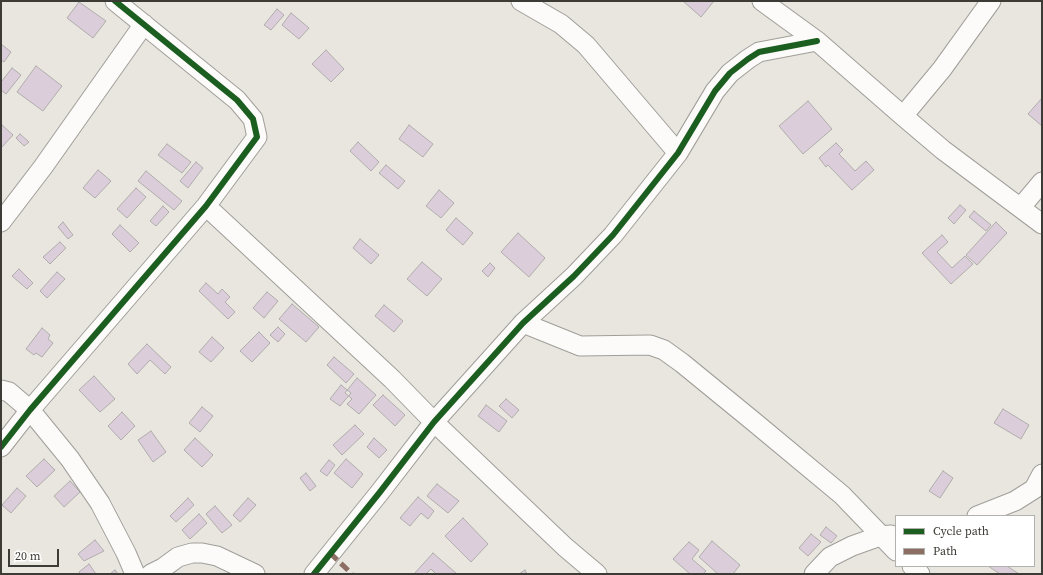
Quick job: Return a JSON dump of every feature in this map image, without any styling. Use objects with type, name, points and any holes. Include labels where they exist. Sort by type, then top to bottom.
[{"type":"street","points":[[1,447],[30,410],[206,206],[257,137],[253,119],[237,100],[115,1]]},
{"type":"street","points":[[522,1],[561,24],[586,45],[678,153]]},
{"type":"street","points":[[762,1],[817,41],[943,150],[1042,224]]},
{"type":"street","points":[[903,116],[942,69],[991,1]]},
{"type":"street","points":[[1,222],[43,167],[144,24]]},
{"type":"street","points":[[314,574],[434,422],[523,322],[574,276],[613,235],[678,153],[715,92],[730,73],[759,52],[817,41]]},
{"type":"street","points":[[1021,207],[1042,182]]},
{"type":"street","points":[[206,206],[392,379],[434,422],[565,547],[597,574]]},
{"type":"street","points":[[523,322],[580,346],[650,345],[664,350],[747,416],[842,495],[888,535],[895,550]]},
{"type":"street","points":[[4,387],[30,410],[70,459],[100,502],[126,552],[135,574]]},
{"type":"street","points":[[980,515],[1015,501],[1034,489],[1042,474]]},
{"type":"street","points":[[814,574],[830,557],[852,546],[888,535]]},
{"type":"street","points":[[151,574],[163,568],[178,557],[192,553],[202,553],[217,556],[255,574]]},
{"type":"building","points":[[683,1],[714,1],[701,17]]},
{"type":"building","points":[[79,2],[106,21],[93,38],[67,18]]},
{"type":"building","points":[[277,9],[284,15],[271,30],[264,25]]},
{"type":"building","points":[[291,13],[309,28],[299,39],[282,25]]},
{"type":"building","points":[[1,44],[11,52],[4,62],[1,60]]},
{"type":"building","points":[[326,50],[344,69],[331,82],[312,64]]},
{"type":"building","points":[[36,66],[62,86],[43,111],[17,92]]},
{"type":"building","points":[[12,68],[21,75],[6,94],[1,90],[1,82]]},
{"type":"building","points":[[1042,98],[1042,126],[1028,114]]},
{"type":"building","points":[[808,101],[832,129],[803,154],[779,126]]},
{"type":"building","points":[[2,125],[13,135],[1,148],[1,126]]},
{"type":"building","points":[[409,125],[433,144],[423,157],[399,139]]},
{"type":"building","points":[[20,134],[29,142],[24,146],[16,138]]},
{"type":"building","points":[[358,142],[379,162],[371,171],[350,151]]},
{"type":"building","points":[[836,143],[843,150],[839,154],[855,171],[866,161],[874,170],[852,190],[828,165],[826,167],[819,158]]},
{"type":"building","points":[[167,144],[191,162],[182,173],[158,155]]},
{"type":"building","points":[[196,162],[203,168],[188,188],[180,181]]},
{"type":"building","points":[[386,165],[405,181],[398,189],[379,173]]},
{"type":"building","points":[[98,170],[111,181],[95,198],[83,188]]},
{"type":"building","points":[[146,171],[182,201],[174,210],[138,181]]},
{"type":"building","points":[[136,188],[146,197],[127,218],[117,209]]},
{"type":"building","points":[[439,190],[454,203],[441,218],[426,206]]},
{"type":"building","points":[[960,205],[966,210],[954,224],[948,218]]},
{"type":"building","points":[[163,206],[169,212],[156,226],[150,221]]},
{"type":"building","points":[[974,211],[991,225],[986,231],[969,217]]},
{"type":"building","points":[[456,218],[473,233],[463,245],[446,230]]},
{"type":"building","points":[[63,222],[73,235],[68,239],[58,227]]},
{"type":"building","points":[[996,222],[1007,233],[977,265],[966,255]]},
{"type":"building","points":[[120,225],[139,243],[130,252],[112,234]]},
{"type":"building","points":[[518,233],[545,258],[529,277],[501,252]]},
{"type":"building","points":[[942,235],[948,242],[937,252],[952,268],[965,256],[973,264],[951,284],[922,253]]},
{"type":"building","points":[[360,239],[379,255],[371,264],[353,248]]},
{"type":"building","points":[[60,242],[66,248],[50,264],[43,257]]},
{"type":"building","points":[[422,262],[442,279],[427,296],[407,279]]},
{"type":"building","points":[[490,263],[495,268],[488,277],[482,271]]},
{"type":"building","points":[[19,269],[33,283],[27,289],[12,276]]},
{"type":"building","points":[[57,272],[65,279],[47,298],[40,291]]},
{"type":"building","points":[[206,283],[218,294],[222,289],[230,297],[225,302],[235,312],[228,319],[199,291]]},
{"type":"building","points":[[267,292],[278,301],[264,318],[253,308]]},
{"type":"building","points":[[292,304],[319,327],[306,342],[279,319]]},
{"type":"building","points":[[384,305],[403,321],[394,332],[375,316]]},
{"type":"building","points":[[278,327],[285,334],[278,342],[270,335]]},
{"type":"building","points":[[42,328],[50,335],[48,339],[53,343],[42,357],[36,353],[34,355],[26,349]]},
{"type":"building","points":[[259,332],[270,343],[252,362],[240,351]]},
{"type":"building","points":[[212,337],[224,348],[211,362],[199,352]]},
{"type":"building","points":[[147,344],[171,367],[165,374],[150,360],[137,374],[128,364]]},
{"type":"building","points":[[334,357],[354,374],[346,383],[327,365]]},
{"type":"building","points":[[94,376],[115,399],[100,412],[79,390]]},
{"type":"building","points":[[357,378],[376,395],[359,414],[347,404],[352,399],[345,393]]},
{"type":"building","points":[[341,385],[351,393],[340,406],[330,399]]},
{"type":"building","points":[[383,395],[405,415],[395,426],[373,405]]},
{"type":"building","points":[[506,399],[519,410],[512,418],[499,406]]},
{"type":"building","points":[[486,405],[507,421],[499,432],[478,416]]},
{"type":"building","points":[[202,407],[213,416],[200,432],[189,423]]},
{"type":"building","points":[[1003,409],[1029,425],[1021,439],[994,423]]},
{"type":"building","points":[[122,412],[135,426],[121,440],[108,426]]},
{"type":"building","points":[[355,425],[364,434],[342,455],[333,445]]},
{"type":"building","points":[[151,431],[166,452],[153,462],[138,440]]},
{"type":"building","points":[[195,438],[213,455],[202,467],[184,450]]},
{"type":"building","points":[[374,438],[387,450],[379,458],[367,447]]},
{"type":"building","points":[[44,459],[55,470],[37,487],[26,476]]},
{"type":"building","points":[[346,459],[363,474],[352,488],[334,473]]},
{"type":"building","points":[[329,460],[335,465],[327,476],[320,471]]},
{"type":"building","points":[[943,471],[953,478],[940,498],[929,491]]},
{"type":"building","points":[[306,473],[316,486],[310,491],[300,478]]},
{"type":"building","points":[[70,481],[80,492],[64,507],[54,496]]},
{"type":"building","points":[[437,484],[459,501],[448,513],[427,496]]},
{"type":"building","points":[[17,488],[26,496],[11,513],[2,505]]},
{"type":"building","points":[[418,497],[434,511],[428,519],[421,513],[410,526],[400,518]]},
{"type":"building","points":[[188,498],[194,505],[176,522],[170,516]]},
{"type":"building","points":[[248,498],[256,505],[240,522],[233,515]]},
{"type":"building","points":[[215,506],[232,525],[222,533],[206,514]]},
{"type":"building","points":[[199,514],[207,523],[190,539],[182,530]]},
{"type":"building","points":[[463,518],[488,544],[471,562],[445,536]]},
{"type":"building","points":[[826,527],[837,536],[831,543],[820,535]]},
{"type":"building","points":[[811,534],[821,542],[808,556],[799,548]]},
{"type":"building","points":[[95,540],[104,551],[84,561],[78,554]]},
{"type":"building","points":[[712,541],[740,565],[733,574],[718,574],[699,557]]},
{"type":"building","points":[[689,542],[699,550],[692,559],[706,571],[703,574],[690,574],[673,559]]},
{"type":"building","points":[[433,553],[457,574],[436,574],[431,569],[426,574],[414,574]]},
{"type":"building","points":[[89,564],[96,574],[80,574],[79,572]]},
{"type":"building","points":[[990,567],[1008,567],[1019,574],[1000,574]]},
{"type":"building","points":[[115,570],[118,574],[110,574]]},
{"type":"building","points":[[525,570],[527,574],[519,574]]},
{"type":"marked path","points":[[330,553],[352,574]]},
{"type":"cycle path","points":[[1,447],[30,410],[206,206],[257,137],[253,119],[237,100],[115,1]]},
{"type":"cycle path","points":[[314,574],[434,422],[523,323],[574,276],[613,235],[678,153],[715,91],[730,73],[759,52],[817,41]]}]
